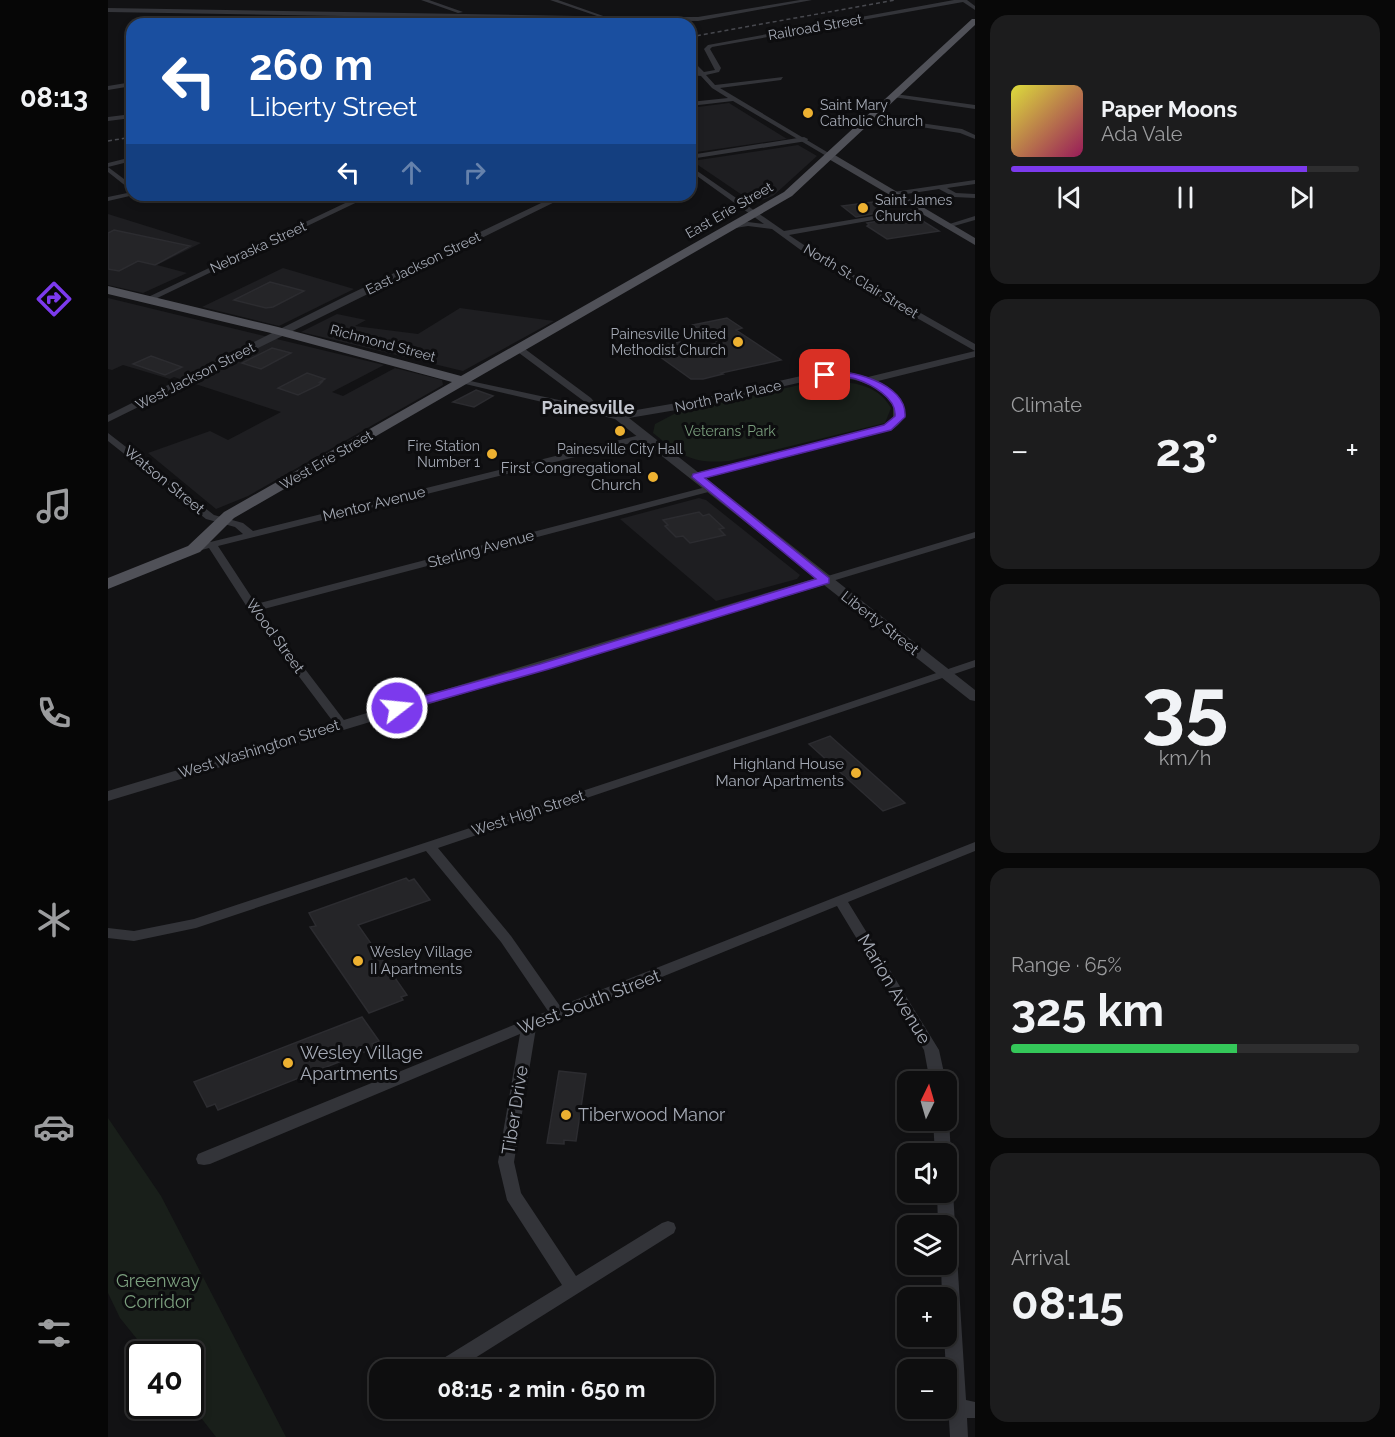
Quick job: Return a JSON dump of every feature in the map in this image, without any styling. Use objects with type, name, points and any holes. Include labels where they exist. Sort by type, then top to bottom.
[{"type":"main road","name":"East Erie Street","points":[[465,381],[518,348],[756,213],[800,185],[975,21]]},
{"type":"main road","points":[[830,156],[975,242]]},
{"type":"main road","name":"Richmond Street","points":[[108,290],[465,381]]},
{"type":"main road","name":"West Erie Street","points":[[194,549],[229,515],[465,381]]},
{"type":"main road","name":"Mentor Avenue","points":[[108,584],[194,549]]},
{"type":"street","points":[[424,0],[473,18]]},
{"type":"street","points":[[554,0],[565,0]]},
{"type":"street","points":[[554,0],[609,18]]},
{"type":"street","points":[[696,19],[809,0]]},
{"type":"street","points":[[963,0],[975,8]]},
{"type":"street","name":"Railroad Street","points":[[702,74],[717,72],[718,68],[707,49],[710,46],[963,0]]},
{"type":"street","points":[[108,9],[576,18]]},
{"type":"street","points":[[354,14],[359,18]]},
{"type":"street","points":[[696,67],[714,87],[732,99],[830,156]]},
{"type":"street","points":[[696,74],[702,74]]},
{"type":"street","points":[[714,87],[781,78]]},
{"type":"street","points":[[108,88],[126,85]]},
{"type":"street","points":[[895,96],[975,107]]},
{"type":"street","points":[[696,103],[732,99]]},
{"type":"street","points":[[108,119],[126,117]]},
{"type":"street","points":[[871,118],[962,131],[975,137]]},
{"type":"street","points":[[696,156],[804,139]]},
{"type":"street","points":[[126,161],[108,167],[126,184]]},
{"type":"street","name":"North St. Clair Street","points":[[696,172],[822,261],[975,348]]},
{"type":"street","points":[[893,194],[975,182]]},
{"type":"street","points":[[940,187],[954,195],[975,196]]},
{"type":"street","points":[[108,199],[126,195]]},
{"type":"street","name":"Nebraska Street","points":[[148,299],[355,201]]},
{"type":"street","name":"East Jackson Street","points":[[282,333],[553,201]]},
{"type":"street","points":[[732,227],[748,224],[782,231],[918,210]]},
{"type":"street","points":[[947,226],[975,218]]},
{"type":"street","name":"West Jackson Street","points":[[108,419],[282,333]]},
{"type":"street","points":[[518,348],[588,400],[592,404],[592,410]]},
{"type":"street","points":[[867,380],[975,354]]},
{"type":"street","name":"North Park Place","points":[[619,416],[666,410],[825,375],[845,374],[867,380]]},
{"type":"street","points":[[697,477],[888,428],[900,417],[901,411],[896,399],[867,380]]},
{"type":"street","name":"Richmond Street","points":[[465,381],[619,416],[642,434]]},
{"type":"street","name":"North Park Place","points":[[642,434],[653,416],[666,410]]},
{"type":"street","name":"Liberty Street","points":[[642,434],[975,697]]},
{"type":"street","name":"Mentor Avenue","points":[[194,549],[642,434]]},
{"type":"street","name":"Watson Street","points":[[108,436],[210,517],[239,525],[251,535]]},
{"type":"street","name":"Sterling Avenue","points":[[253,608],[709,489]]},
{"type":"street","points":[[825,580],[975,535]]},
{"type":"street","name":"Wood Street","points":[[212,545],[253,608],[341,724]]},
{"type":"street","name":"West Washington Street","points":[[108,795],[825,580]]},
{"type":"street","name":"West High Street","points":[[108,933],[134,936],[196,923],[975,663]]},
{"type":"street","points":[[429,846],[506,939],[557,1013]]},
{"type":"street","name":"West South Street","points":[[204,1159],[557,1013],[975,846]]},
{"type":"street","name":"Marion Avenue","points":[[840,900],[931,1050],[936,1071]]},
{"type":"street","name":"Tiber Drive","points":[[530,1024],[506,1162],[513,1195],[573,1286]]},
{"type":"street","points":[[946,1203],[966,1409],[959,1437]]},
{"type":"street","points":[[457,1359],[668,1228]]},
{"type":"shaded area","points":[[729,103],[787,139],[696,152],[696,107]]},
{"type":"shaded area","points":[[798,145],[817,156],[773,196],[754,203],[696,164],[696,160]]},
{"type":"shaded area","points":[[108,214],[201,243],[157,265],[187,273],[143,293],[108,285]]},
{"type":"shaded area","points":[[283,268],[354,289],[279,326],[202,307]]},
{"type":"shaded area","points":[[108,298],[384,365],[332,392],[343,396],[395,368],[442,380],[443,385],[248,496],[216,509],[148,453],[210,431],[228,440],[281,412],[174,377],[170,379],[123,365],[112,370],[108,369]]},
{"type":"shaded area","points":[[460,308],[554,321],[463,371],[301,332],[337,314],[366,320],[355,326],[418,334]]},
{"type":"shaded area","points":[[699,498],[706,500],[800,575],[797,579],[716,601],[620,519]]},
{"type":"green space","name":"Veterans' Park","points":[[821,380],[860,385],[878,393],[891,408],[885,423],[729,461],[716,462],[688,457],[653,433],[655,424],[676,413]]},
{"type":"green space","name":"Greenway Corridor","points":[[108,1118],[161,1196],[286,1437],[216,1437],[202,1419],[204,1419],[204,1341],[139,1341],[120,1318],[108,1293]]},
{"type":"building","name":"Saint James Church","points":[[873,202],[887,211],[856,217],[842,206]]},
{"type":"building","points":[[897,218],[901,221],[918,218],[939,231],[887,239],[867,226],[869,225],[867,223]]},
{"type":"building","points":[[114,230],[190,246],[155,265],[138,261],[119,271],[108,269],[108,233]]},
{"type":"building","points":[[270,282],[304,291],[273,307],[266,308],[234,300]]},
{"type":"building","points":[[727,318],[742,328],[736,330],[781,360],[703,379],[691,379],[659,356],[666,354],[656,347],[680,342],[690,349],[718,343],[693,325]]},
{"type":"building","points":[[272,348],[291,353],[261,369],[242,363]]},
{"type":"building","points":[[151,356],[182,367],[165,375],[133,364]]},
{"type":"building","points":[[307,373],[325,379],[319,385],[298,395],[278,388]]},
{"type":"building","points":[[476,390],[493,396],[474,407],[453,402]]},
{"type":"building","points":[[699,512],[703,516],[709,514],[724,528],[719,529],[725,535],[690,543],[683,536],[676,537],[665,526],[668,525],[663,520]]},
{"type":"building","name":"Highland House Manor Apartments","points":[[830,736],[905,803],[883,811],[809,744]]},
{"type":"building","name":"Wesley Village II Apartments","points":[[406,878],[409,881],[414,879],[430,900],[358,925],[407,995],[401,997],[403,1000],[369,1013],[310,927],[316,926],[309,913]]},
{"type":"building","name":"Wesley Village Apartments","points":[[362,1017],[379,1041],[372,1044],[374,1048],[218,1110],[215,1104],[207,1107],[194,1082]]},
{"type":"building","name":"Tiberwood Manor","points":[[559,1071],[586,1074],[576,1141],[564,1140],[564,1144],[547,1143]]},
{"type":"railway","points":[[696,36],[895,0]]},
{"type":"railway","points":[[108,141],[126,138]]},
{"type":"place","name":"Saint Mary Catholic Church","points":[[808,113]]},
{"type":"place","name":"Saint James Church","points":[[863,208]]},
{"type":"place","name":"Painesville United Methodist Church","points":[[738,342]]},
{"type":"place","name":"Painesville City Hall","points":[[620,431]]},
{"type":"place","name":"Fire Station Number 1","points":[[492,454]]},
{"type":"place","name":"First Congregational Church","points":[[653,477]]},
{"type":"place","name":"Highland House Manor Apartments","points":[[856,773]]},
{"type":"place","name":"Wesley Village II Apartments","points":[[358,961]]},
{"type":"place","name":"Wesley Village Apartments","points":[[288,1063]]},
{"type":"place","name":"Tiberwood Manor","points":[[566,1115]]},
{"type":"district","name":"Painesville","points":[[588,408]]},
{"type":"route","points":[[397,708],[544,666],[825,580],[709,489],[697,477],[888,428],[900,417],[901,411],[896,399],[867,380],[845,374],[825,375]]}]
